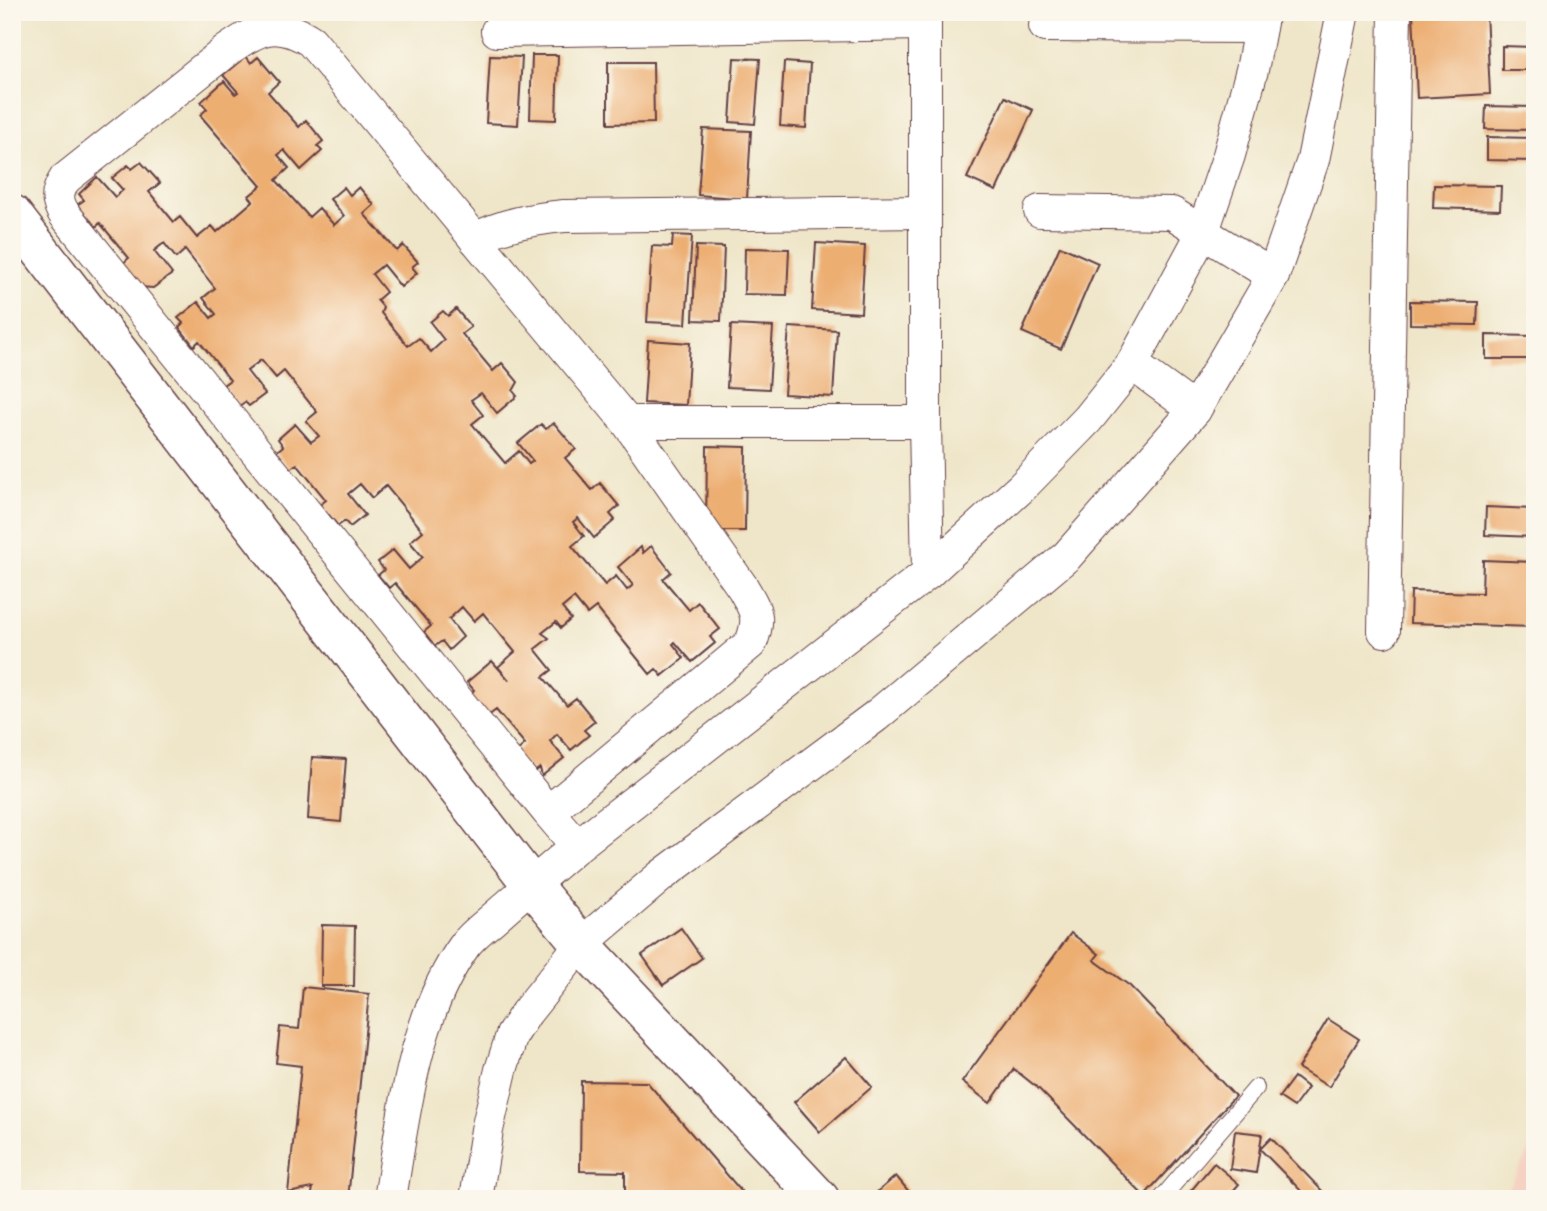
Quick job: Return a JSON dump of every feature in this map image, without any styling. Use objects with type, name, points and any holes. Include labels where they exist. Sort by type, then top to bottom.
[{"type":"street","points":[[476,1199],[486,1130],[512,1035],[526,1013],[581,944],[661,876],[876,716],[1067,556],[1195,410],[1273,276],[1313,160],[1343,12]]},
{"type":"street","points":[[1384,631],[1395,12]]},
{"type":"street","points":[[497,31],[925,18],[925,422],[928,573]]},
{"type":"street","points":[[390,1199],[406,1104],[428,1014],[446,975],[467,943],[577,846],[928,573],[1031,478],[1088,419],[1132,364],[1202,234],[1229,156],[1252,70],[1261,20],[1045,26]]},
{"type":"street","points":[[548,812],[751,643],[757,627],[757,614],[743,588],[627,422],[311,41],[293,30],[274,28],[252,33],[65,179],[58,190],[57,202],[65,215],[548,812],[577,846]]},
{"type":"street","points":[[1040,211],[1163,211],[1181,218],[1202,234],[1273,276]]},
{"type":"street","points":[[475,239],[495,229],[539,218],[564,216],[925,212]]},
{"type":"street","points":[[12,214],[531,884],[581,944],[820,1199]]},
{"type":"street","points":[[1132,364],[1195,410]]},
{"type":"street","points":[[627,422],[925,422]]},
{"type":"lane","points":[[1161,1199],[1256,1088]]},
{"type":"shaded area","points":[[1535,1140],[1535,1199],[1502,1199]]},
{"type":"building","points":[[1413,12],[1486,12],[1490,94],[1417,98]]},
{"type":"building","points":[[1502,46],[1535,47],[1535,70],[1502,70]]},
{"type":"building","points":[[532,55],[558,55],[556,120],[530,119]]},
{"type":"building","points":[[246,56],[251,63],[258,57],[279,82],[268,92],[299,127],[306,120],[323,141],[317,146],[322,151],[301,170],[284,150],[278,155],[289,168],[276,180],[309,217],[319,208],[334,225],[344,216],[330,199],[344,187],[350,195],[359,187],[374,205],[364,214],[397,251],[403,245],[418,262],[412,267],[417,273],[401,287],[383,265],[372,274],[386,292],[377,300],[383,307],[381,313],[408,346],[419,338],[431,352],[444,340],[430,322],[443,311],[448,316],[456,309],[471,327],[462,334],[493,371],[502,363],[518,382],[513,391],[517,396],[497,413],[481,393],[471,400],[483,415],[472,424],[505,463],[519,451],[529,464],[533,461],[518,443],[541,424],[546,429],[554,423],[576,449],[565,458],[592,490],[600,483],[619,506],[610,514],[615,520],[594,538],[578,518],[573,522],[584,536],[572,546],[605,585],[616,576],[627,590],[633,585],[618,567],[641,547],[643,553],[651,546],[671,572],[663,579],[689,610],[698,602],[720,629],[710,637],[715,643],[692,662],[675,642],[673,644],[684,658],[662,676],[656,669],[650,674],[596,607],[587,614],[574,598],[562,608],[571,619],[561,628],[556,622],[542,633],[549,638],[535,649],[552,670],[543,677],[567,705],[576,698],[595,721],[584,730],[589,735],[571,750],[557,734],[550,741],[564,758],[542,776],[540,768],[533,773],[515,753],[525,744],[496,710],[487,717],[469,696],[474,690],[467,682],[492,661],[509,680],[498,667],[515,652],[483,613],[474,621],[462,607],[449,619],[463,637],[449,650],[442,641],[435,646],[424,632],[431,626],[395,583],[389,588],[378,575],[384,570],[378,562],[393,550],[409,569],[423,557],[410,542],[423,531],[386,486],[372,498],[360,484],[348,494],[365,515],[350,527],[345,521],[338,526],[329,515],[324,518],[316,508],[326,500],[297,464],[290,469],[276,452],[283,446],[278,439],[295,424],[311,442],[319,436],[306,421],[317,412],[284,371],[276,378],[261,360],[247,371],[265,394],[249,406],[245,402],[239,406],[223,385],[230,380],[199,341],[194,346],[179,327],[183,323],[178,318],[198,302],[211,318],[216,314],[203,298],[215,288],[185,250],[176,258],[164,243],[154,251],[172,274],[153,288],[140,287],[121,265],[129,258],[100,223],[96,227],[77,205],[84,200],[79,194],[97,177],[115,197],[123,190],[112,178],[128,165],[132,169],[141,162],[160,183],[149,192],[174,222],[180,217],[197,238],[212,226],[217,232],[253,201],[249,196],[261,186],[200,115],[207,109],[201,102],[224,81],[235,94],[238,92],[223,75]]},
{"type":"building","points":[[490,56],[522,57],[518,125],[486,123]]},
{"type":"building","points":[[734,58],[760,59],[755,124],[730,122]]},
{"type":"building","points":[[608,62],[653,62],[654,123],[608,124]]},
{"type":"building","points":[[784,62],[810,64],[806,128],[780,126]]},
{"type":"building","points":[[1005,97],[1033,110],[996,191],[967,178]]},
{"type":"building","points":[[1486,106],[1535,107],[1535,130],[1485,129]]},
{"type":"building","points":[[703,129],[751,131],[747,199],[698,195]]},
{"type":"building","points":[[1487,137],[1535,138],[1535,161],[1487,160]]},
{"type":"building","points":[[1434,185],[1501,186],[1500,210],[1433,208]]},
{"type":"building","points":[[673,235],[692,236],[686,324],[647,322],[652,246],[672,247]]},
{"type":"building","points":[[816,243],[865,246],[861,313],[812,310]]},
{"type":"building","points":[[696,246],[724,247],[721,321],[693,320]]},
{"type":"building","points":[[1060,246],[1098,263],[1061,349],[1022,332]]},
{"type":"building","points":[[745,248],[789,249],[787,295],[744,294]]},
{"type":"building","points":[[1410,301],[1478,302],[1477,325],[1410,324]]},
{"type":"building","points":[[731,325],[773,327],[769,389],[727,387]]},
{"type":"building","points":[[789,327],[837,330],[833,397],[784,394]]},
{"type":"building","points":[[1486,335],[1535,336],[1535,359],[1486,359]]},
{"type":"building","points":[[648,340],[690,343],[686,405],[644,403]]},
{"type":"building","points":[[707,446],[746,447],[745,531],[706,531]]},
{"type":"building","points":[[1486,507],[1535,509],[1535,537],[1485,535]]},
{"type":"building","points":[[1483,560],[1535,562],[1535,627],[1410,623],[1411,591],[1482,593]]},
{"type":"building","points":[[312,757],[346,759],[341,822],[308,819]]},
{"type":"building","points":[[322,925],[355,926],[354,986],[321,986]]},
{"type":"building","points":[[681,928],[702,958],[663,985],[642,955]]},
{"type":"building","points":[[1071,933],[1099,954],[1094,960],[1130,986],[1235,1096],[1144,1196],[1039,1089],[1014,1069],[990,1103],[962,1082]]},
{"type":"building","points":[[303,987],[369,994],[348,1199],[311,1199],[313,1188],[288,1193],[301,1066],[276,1063],[280,1027],[299,1029]]},
{"type":"building","points":[[1328,1019],[1359,1039],[1329,1087],[1298,1068]]},
{"type":"building","points":[[846,1057],[872,1087],[820,1132],[794,1102]]},
{"type":"building","points":[[1294,1077],[1308,1088],[1294,1107],[1279,1097]]},
{"type":"building","points":[[581,1081],[647,1082],[748,1199],[625,1199],[625,1172],[580,1171]]},
{"type":"building","points":[[1235,1131],[1262,1134],[1256,1173],[1230,1169]]},
{"type":"building","points":[[1271,1138],[1330,1199],[1309,1199],[1260,1149]]},
{"type":"building","points":[[1214,1163],[1239,1184],[1226,1199],[1184,1199]]},
{"type":"building","points":[[896,1176],[915,1199],[869,1199]]}]
